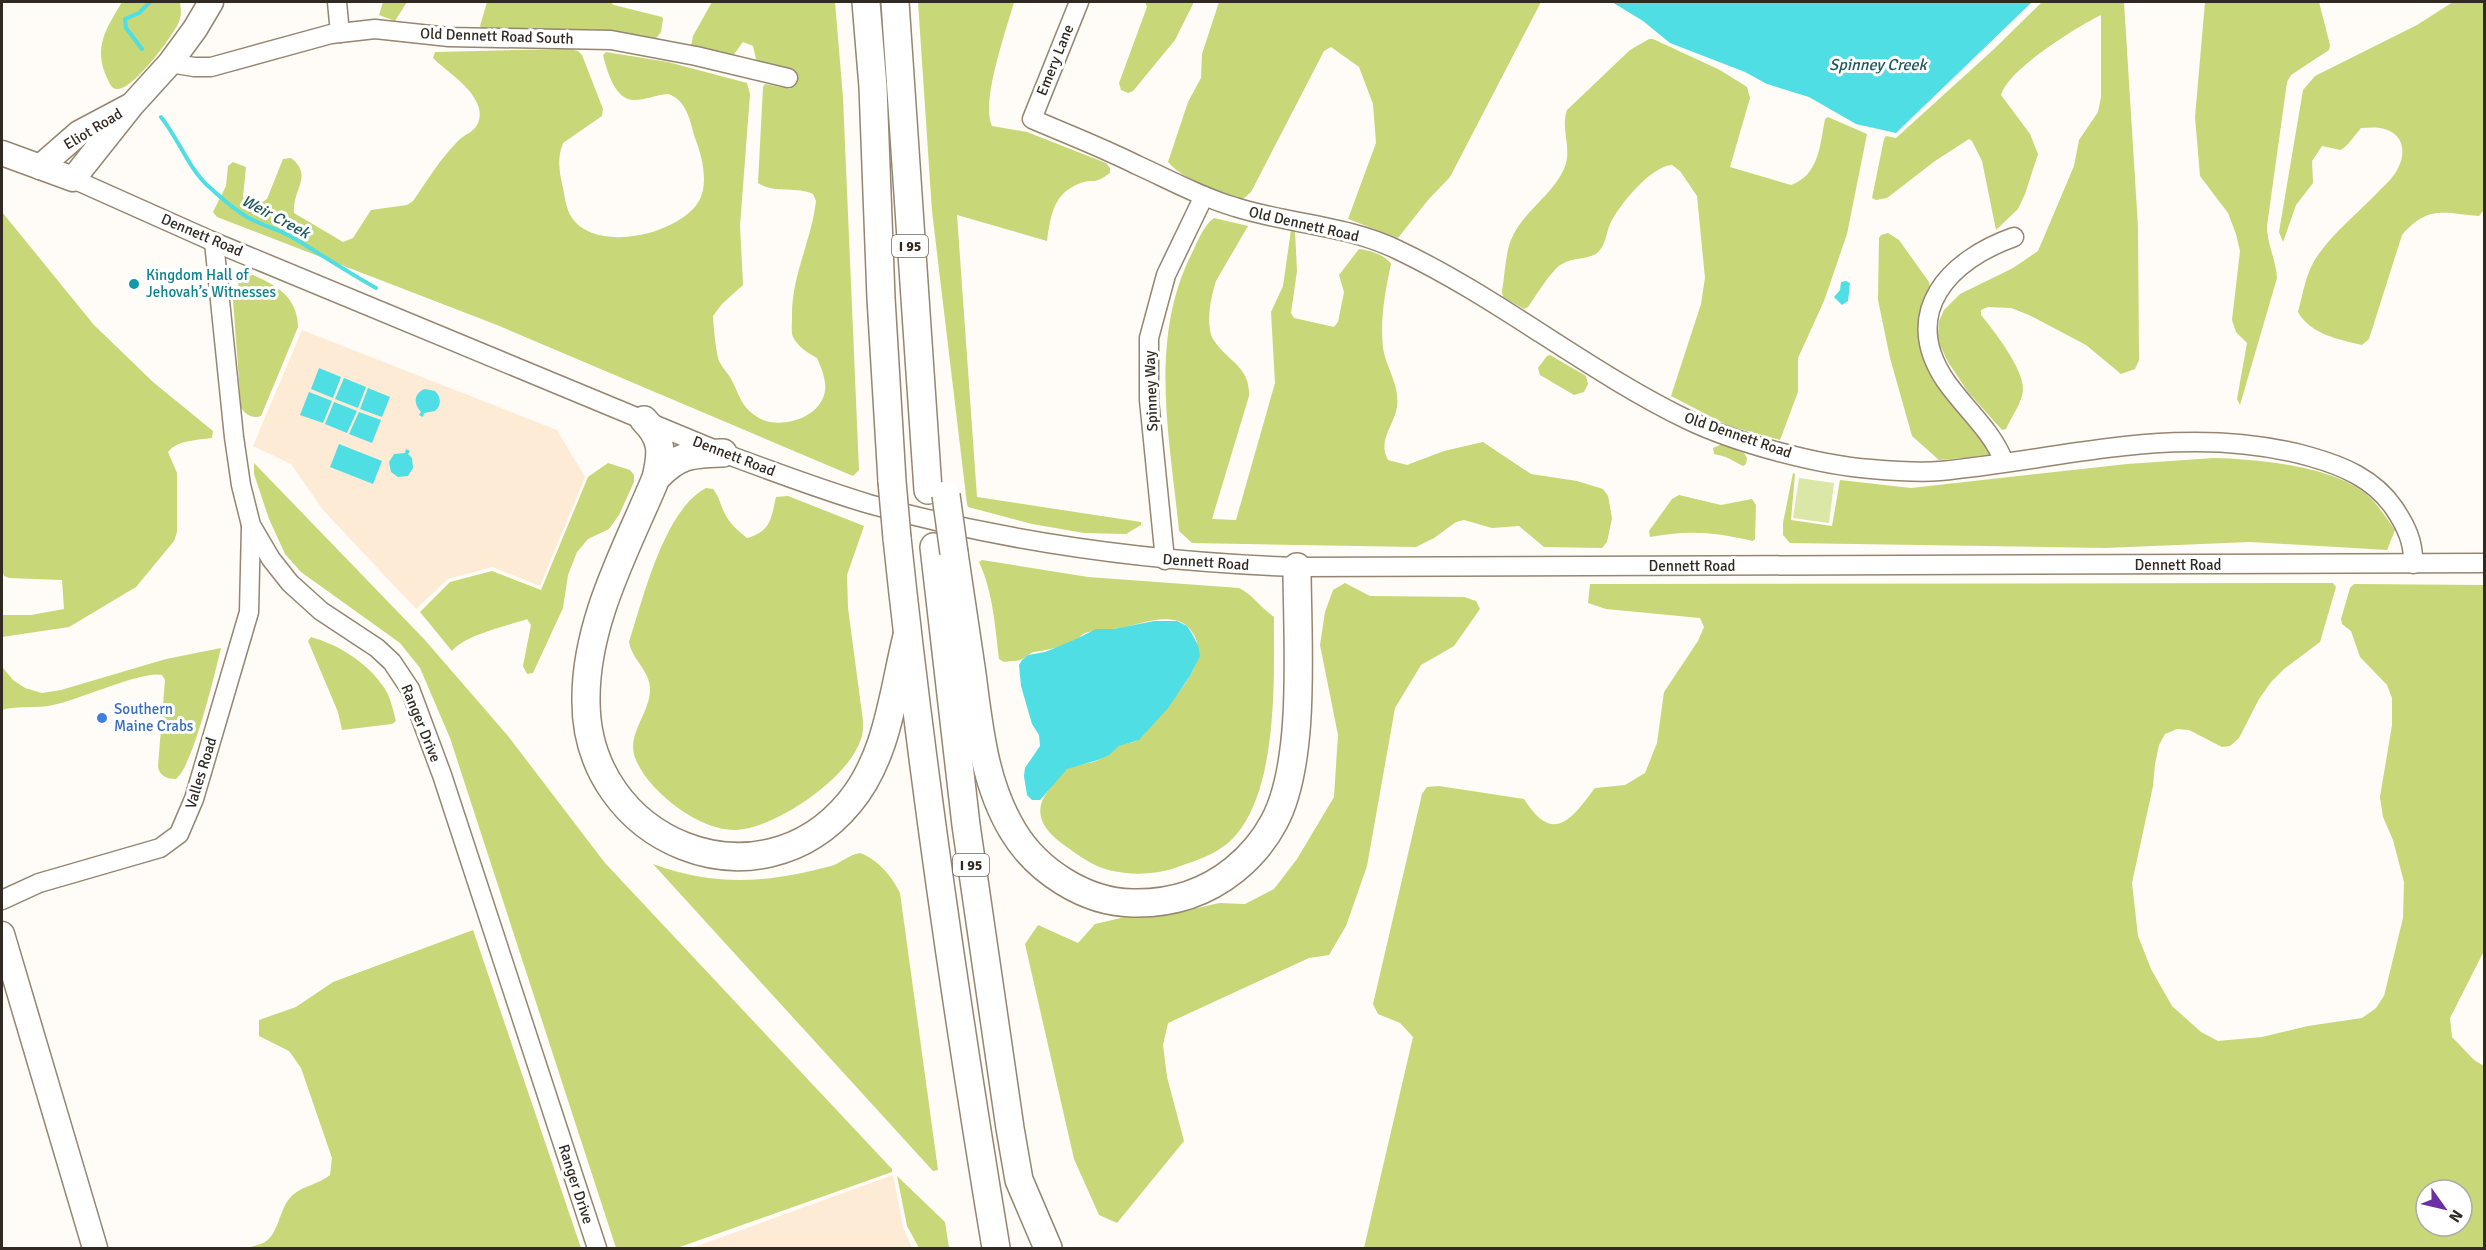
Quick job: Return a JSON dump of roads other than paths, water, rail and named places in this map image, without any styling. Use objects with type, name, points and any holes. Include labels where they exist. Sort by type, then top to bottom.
[{"type":"highway","name":"I 95","points":[[866,2],[873,87],[880,298],[892,481],[907,636],[957,1012],[996,1248]]},
{"type":"highway","name":"I 95","points":[[895,2],[912,283],[944,550],[967,837],[1019,1180],[1032,1248]]},
{"type":"highway","points":[[644,420],[658,435],[659,465],[656,478],[608,594],[591,648],[586,699],[589,739],[603,776],[626,809],[658,834],[698,851],[738,855],[762,853],[783,848],[804,839],[835,818],[864,783],[882,742],[907,636]]},
{"type":"highway","points":[[656,478],[676,459],[701,453],[723,453]]},
{"type":"highway","points":[[944,550],[985,760],[1003,810],[1024,847],[1046,869],[1073,887],[1125,903],[1146,903],[1180,898],[1223,879],[1256,850],[1275,821],[1287,789],[1294,745],[1298,671],[1297,567]]},
{"type":"highway","points":[[1019,1180],[1048,1248]]},
{"type":"main road","points":[[130,106],[171,63],[211,2]]},
{"type":"main road","name":"Eliot Road","points":[[40,167],[79,133],[130,106]]},
{"type":"main road","name":"Eliot Road","points":[[73,179],[130,106]]},
{"type":"main road","name":"Dennett Road","points":[[2,153],[73,179]]},
{"type":"main road","points":[[2,934],[94,1248]]},
{"type":"street","points":[[337,2],[340,33]]},
{"type":"street","name":"Emery Lane","points":[[1032,119],[1079,2]]},
{"type":"street","name":"Old Dennett Road South","points":[[171,63],[194,68],[211,67],[340,33],[375,29],[449,38],[611,40],[696,56],[788,78]]},
{"type":"street","name":"Old Dennett Road","points":[[1032,119],[1204,196],[1240,209],[1355,235],[1393,247],[1460,284],[1650,400],[1691,422],[1736,438],[1806,458],[1853,468],[1928,472],[2172,441],[2235,442],[2294,452],[2348,469],[2385,496],[2410,536],[2413,564]]},
{"type":"street","name":"Dennett Road","points":[[73,179],[214,242],[723,453],[869,504],[963,527],[1085,550],[1165,560],[1297,567],[2484,563]]},
{"type":"street","name":"Spinney Way","points":[[1165,560],[1149,400],[1149,338],[1167,275],[1204,196]]},
{"type":"street","points":[[2004,462],[1996,443],[1936,366],[1930,350],[1926,324],[1936,293],[1953,274],[1991,245],[2014,237]]},
{"type":"street","name":"Ranger Drive","points":[[214,242],[234,436],[241,485],[251,525],[271,559],[290,583],[321,611],[377,648],[392,663],[410,689],[442,775],[597,1248]]},
{"type":"street","name":"Valles Road","points":[[2,900],[39,883],[160,848],[179,834],[194,799],[249,612],[251,525]]},
{"type":"water","name":"Spinney Creek","points":[[1612,2],[2032,2],[1896,133],[1856,124],[1809,97],[1767,84],[1745,72],[1670,43],[1643,21]]},
{"type":"water","points":[[1841,282],[1850,283],[1848,301],[1842,305],[1834,297],[1840,290]]},
{"type":"water","points":[[319,368],[341,377],[333,398],[311,389]]},
{"type":"water","points":[[344,378],[366,387],[358,408],[335,399]]},
{"type":"water","points":[[368,388],[390,397],[382,417],[360,409]]},
{"type":"water","points":[[425,389],[435,391],[440,401],[435,411],[424,413],[423,417],[419,415],[421,412],[416,399]]},
{"type":"water","points":[[309,392],[332,401],[323,423],[300,415]]},
{"type":"water","points":[[334,402],[357,411],[347,433],[325,424]]},
{"type":"water","points":[[359,412],[381,420],[372,443],[349,434]]},
{"type":"water","points":[[339,444],[382,461],[373,484],[330,467]]},
{"type":"water","points":[[406,449],[410,451],[408,454],[412,458],[413,468],[408,476],[398,477],[391,472],[389,462],[394,454],[405,453]]},
{"type":"water","points":[[1154,621],[1177,621],[1187,626],[1191,632],[1198,645],[1200,656],[1190,676],[1168,708],[1139,740],[1119,746],[1109,755],[1098,760],[1067,769],[1040,800],[1032,800],[1027,795],[1025,768],[1040,746],[1039,735],[1032,724],[1021,686],[1019,665],[1022,660],[1028,655],[1045,652],[1096,629],[1114,629]]},
{"type":"waterway","name":"Weir Creek","points":[[142,49],[126,28],[125,19],[139,13],[150,2]]},
{"type":"waterway","name":"Weir Creek","points":[[161,117],[200,178],[231,206],[253,220],[291,237],[376,288]]},
{"type":"place","name":"Kingdom Hall of Jehovah’s Witnesses","points":[[134,284]]},
{"type":"place","name":"Southern Maine Crabs","points":[[102,718]]}]
